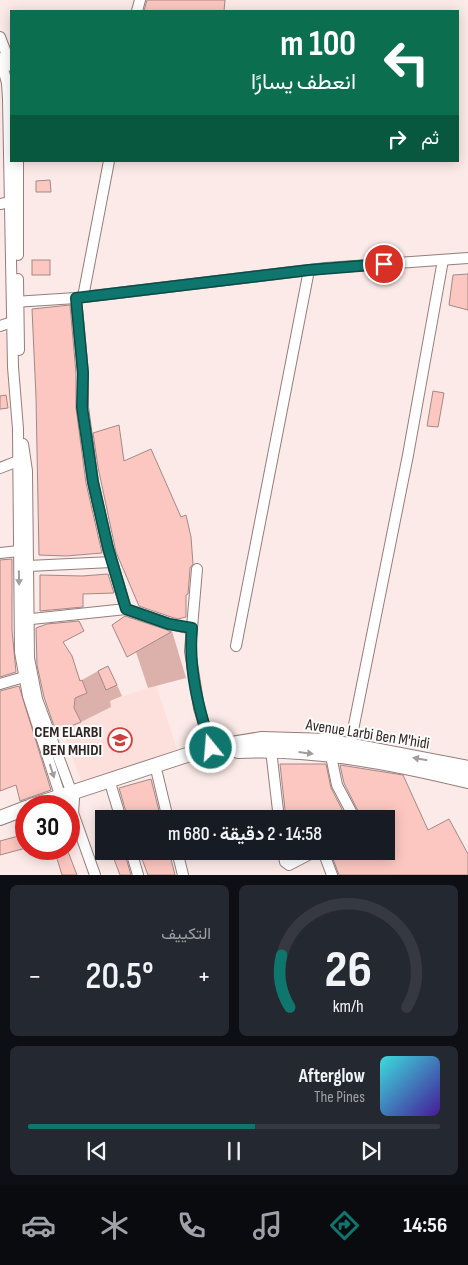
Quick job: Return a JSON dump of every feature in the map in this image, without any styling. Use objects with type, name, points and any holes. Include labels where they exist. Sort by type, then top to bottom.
[{"type":"main road","name":"Avenue Larbi Ben M'hidi","points":[[80,798],[211,748],[242,742],[280,739],[328,741],[468,768]]},
{"type":"main road","points":[[80,798],[111,786],[225,752],[271,750],[331,756],[390,764],[468,780]]},
{"type":"main road","points":[[0,818],[15,812]]},
{"type":"main road","points":[[0,828],[15,822]]},
{"type":"street","points":[[0,37],[10,63]]},
{"type":"street","points":[[0,58],[8,91],[5,203],[16,302],[12,322],[18,461],[19,552],[24,620],[35,692],[65,795]]},
{"type":"street","points":[[18,162],[16,302],[19,417],[27,471],[28,566],[20,652],[32,711],[64,795]]},
{"type":"street","points":[[109,162],[79,298],[87,443],[97,504],[126,609]]},
{"type":"street","points":[[16,302],[79,298],[309,270],[468,258]]},
{"type":"street","points":[[350,745],[408,455],[443,260]]},
{"type":"street","points":[[236,646],[309,270]]},
{"type":"street","points":[[0,326],[12,322]]},
{"type":"street","points":[[0,468],[18,461]]},
{"type":"street","points":[[0,553],[19,552]]},
{"type":"street","points":[[28,566],[112,562]]},
{"type":"street","points":[[196,569],[190,651],[195,686],[211,748]]},
{"type":"street","points":[[24,620],[126,609],[169,624],[192,628]]},
{"type":"street","points":[[0,684],[24,677]]},
{"type":"street","points":[[271,750],[278,810]]},
{"type":"street","points":[[331,756],[337,786],[350,810]]},
{"type":"street","points":[[157,773],[166,810]]},
{"type":"street","points":[[111,786],[118,810]]},
{"type":"street","points":[[80,836],[95,875]]},
{"type":"street","points":[[134,860],[138,875]]},
{"type":"street","points":[[179,860],[183,875]]},
{"type":"street","points":[[285,860],[289,865],[299,860]]},
{"type":"street","points":[[326,860],[332,875]]},
{"type":"shaded area","points":[[0,333],[10,333],[12,408],[0,411]]},
{"type":"shaded area","points":[[172,631],[186,678],[148,688],[136,652]]},
{"type":"shaded area","points":[[98,671],[106,689],[117,685],[122,696],[110,701],[111,707],[81,722],[74,708],[75,698],[87,693],[82,680]]},
{"type":"shaded area","name":"CEM ELARBI BEN MHIDI","points":[[156,685],[178,752],[81,781],[62,729],[110,707],[110,701]]},
{"type":"building","points":[[147,0],[225,0],[224,10],[144,10]]},
{"type":"building","points":[[50,180],[51,192],[36,192],[36,181]]},
{"type":"building","points":[[32,260],[50,260],[50,275],[32,275]]},
{"type":"building","points":[[468,274],[468,310],[449,305],[453,275]]},
{"type":"building","points":[[70,305],[76,373],[76,408],[86,483],[102,553],[66,556],[39,555],[32,309]]},
{"type":"building","points":[[433,391],[444,393],[438,427],[427,426]]},
{"type":"building","points":[[6,395],[8,408],[0,409],[0,396]]},
{"type":"building","points":[[119,425],[124,461],[151,449],[181,517],[186,515],[191,537],[193,564],[190,568],[188,594],[186,595],[186,617],[178,619],[139,606],[116,552],[98,467],[93,433]]},
{"type":"building","points":[[12,559],[12,630],[16,672],[0,677],[0,560]]},
{"type":"building","points":[[108,574],[114,593],[83,594],[83,607],[40,611],[40,575],[82,576]]},
{"type":"building","points":[[125,616],[171,632],[127,657],[112,625]]},
{"type":"building","points":[[79,621],[84,631],[63,642],[72,656],[80,681],[82,680],[87,693],[75,698],[74,708],[81,722],[56,732],[44,697],[37,665],[36,628],[47,624]]},
{"type":"building","points":[[108,666],[117,685],[106,690],[98,671]]},
{"type":"building","points":[[19,686],[51,790],[37,795],[18,795],[16,785],[0,791],[0,691]]},
{"type":"building","points":[[280,764],[326,764],[331,788],[342,810],[285,810]]},
{"type":"building","points":[[340,765],[403,775],[428,830],[449,819],[468,854],[468,875],[339,875],[333,860],[395,860],[395,810],[358,810],[344,783]]},
{"type":"building","points":[[151,779],[159,810],[125,810],[119,788]]},
{"type":"building","points":[[15,837],[15,851],[0,855],[0,841]]},
{"type":"building","points":[[57,860],[71,860],[77,875],[62,875]]},
{"type":"building","points":[[114,860],[127,860],[131,875],[120,875]]},
{"type":"building","points":[[142,860],[171,860],[175,875],[148,875]]},
{"type":"place","name":"CEM ELARBI BEN MHIDI","points":[[120,740]]},
{"type":"route","points":[[211,748],[199,708],[191,665],[192,628],[169,624],[135,610],[126,609],[119,588],[97,504],[87,443],[82,407],[83,373],[76,298],[326,268],[384,264]]}]
